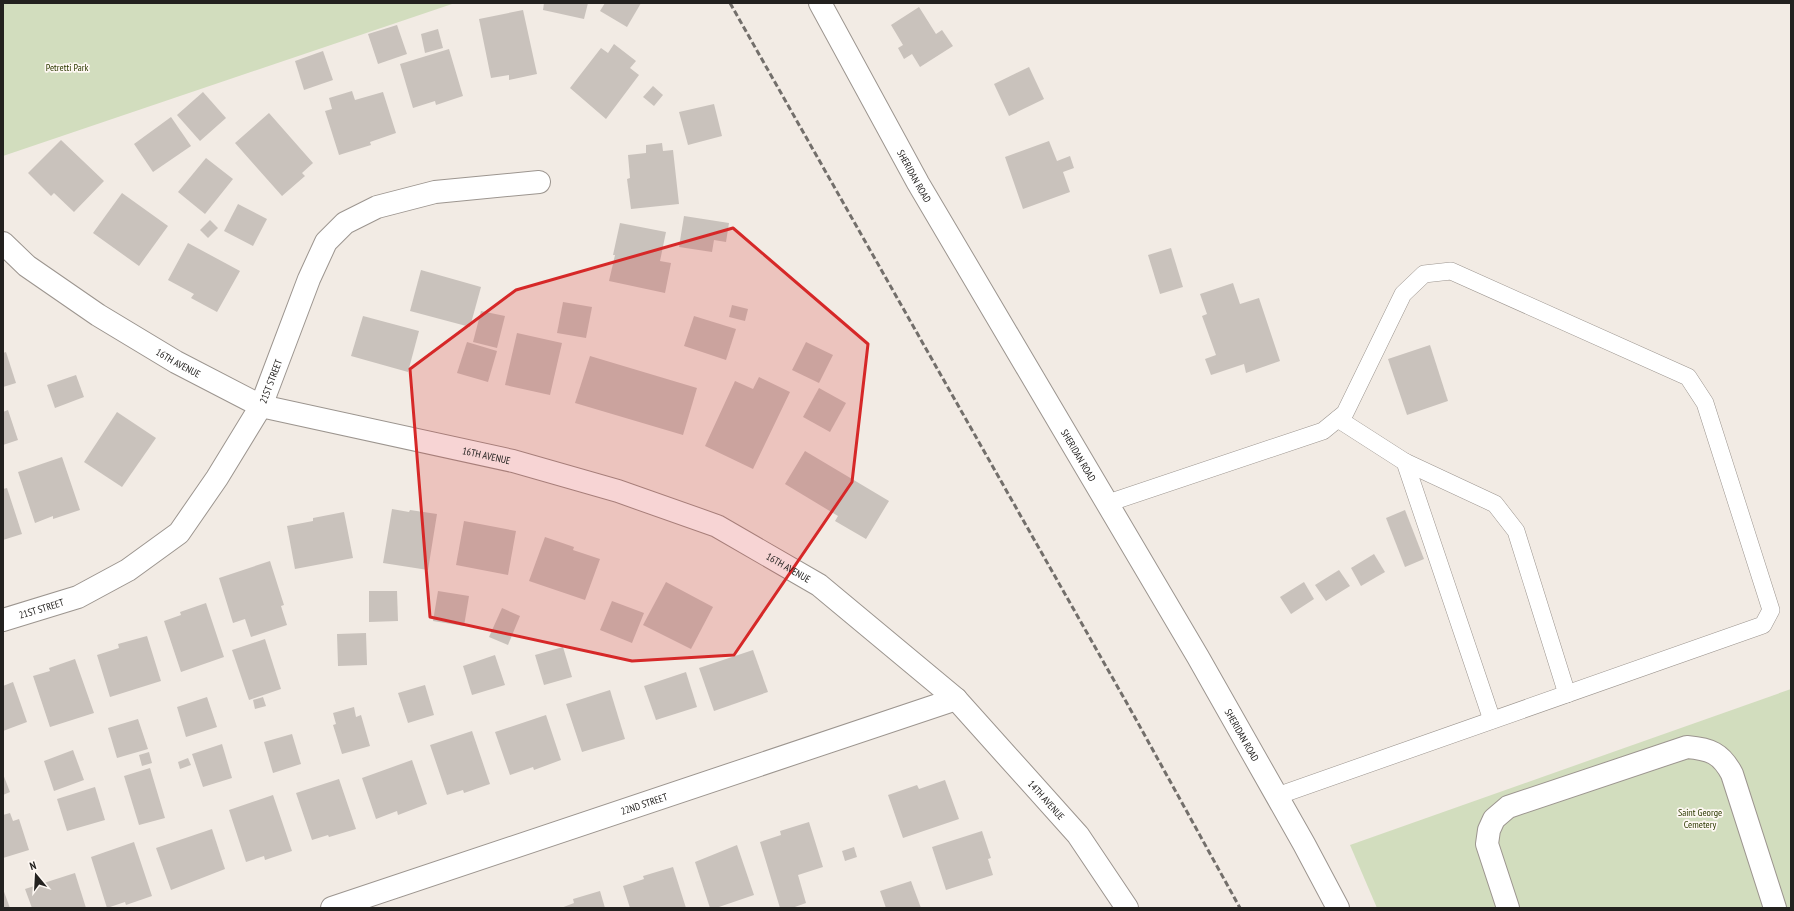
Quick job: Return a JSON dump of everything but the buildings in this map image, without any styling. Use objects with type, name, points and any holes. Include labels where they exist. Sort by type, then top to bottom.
[{"type":"street","name":"SHERIDAN ROAD","points":[[820,3],[918,183],[1198,657],[1277,796],[1338,908]]},
{"type":"street","name":"21ST STREET","points":[[3,620],[78,596],[128,570],[179,532],[217,478],[261,406],[309,279],[326,242],[345,223],[377,207],[435,192],[538,182]]},
{"type":"street","name":"16TH AVENUE","points":[[3,243],[27,266],[98,315],[176,362],[261,406],[513,461],[618,491],[717,526],[819,585],[956,699]]},
{"type":"street","name":"22ND STREET","points":[[332,908],[956,699]]},
{"type":"street","name":"14TH AVENUE","points":[[956,699],[1078,835],[1127,908]]},
{"type":"street","points":[[1508,908],[1487,844],[1489,830],[1494,819],[1508,807],[1687,747],[1700,748],[1715,753],[1726,762],[1732,774],[1775,908]]},
{"type":"lane","points":[[1108,503],[1323,431],[1345,413],[1404,294],[1424,274],[1451,271],[1688,377],[1705,402],[1771,610],[1763,625],[1277,796]]},
{"type":"lane","points":[[1338,419],[1406,462],[1495,504],[1516,531],[1567,694]]},
{"type":"lane","points":[[1406,462],[1492,720]]},
{"type":"highlighted area","points":[[733,228],[868,344],[852,482],[734,655],[632,661],[430,617],[410,369],[516,290]]},
{"type":"green space","name":"Petretti Park","points":[[3,3],[455,3],[3,156]]},
{"type":"green space","name":"Saint George Cemetery","points":[[1791,689],[1791,908],[1377,908],[1350,845]]},
{"type":"railway","points":[[730,3],[1133,714],[1240,908]]}]
